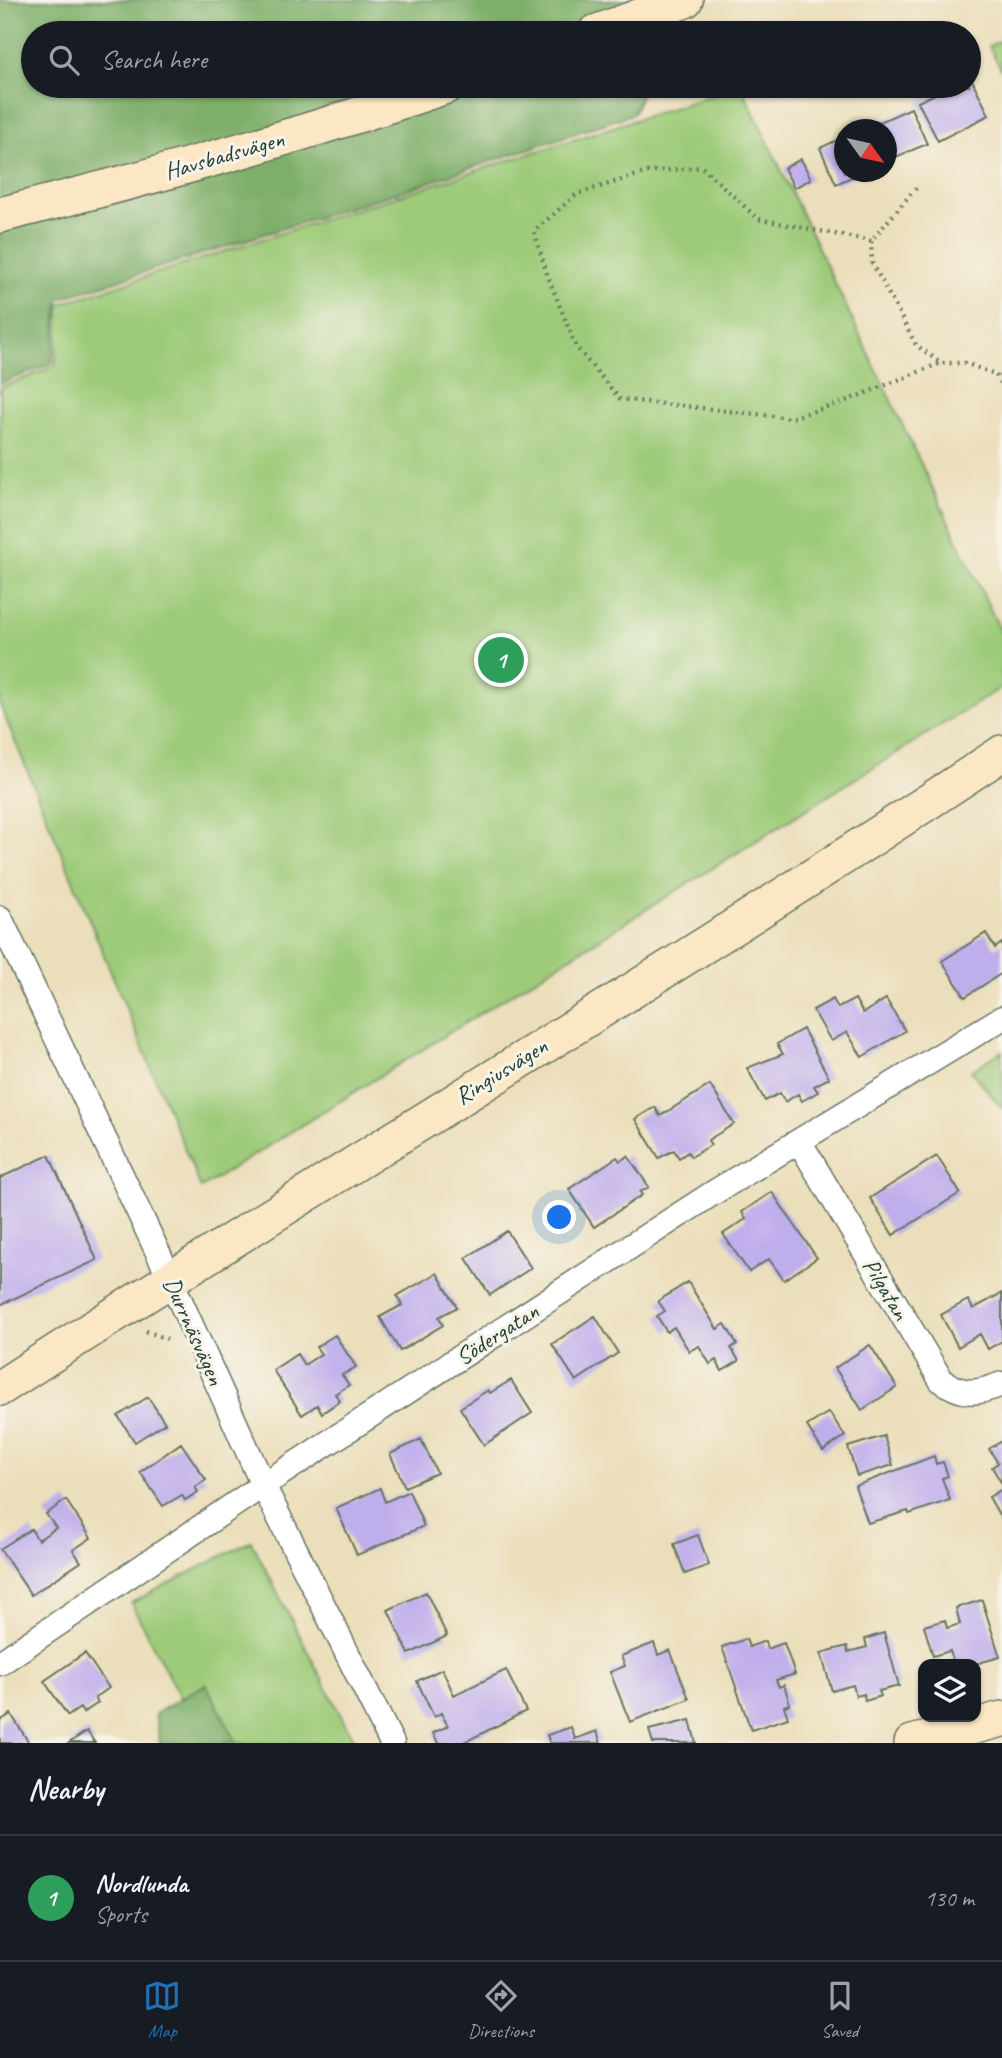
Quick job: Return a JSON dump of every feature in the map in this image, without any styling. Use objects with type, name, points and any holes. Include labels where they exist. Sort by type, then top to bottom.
[{"type":"street","points":[[628,21],[685,0]]},
{"type":"street","name":"Havsbadsvägen","points":[[0,215],[204,161],[411,98]]},
{"type":"street","name":"Ringiusvägen","points":[[0,1388],[170,1278],[712,940],[1002,753]]},
{"type":"street","name":"Durrnäsvägen","points":[[0,918],[170,1278],[264,1485],[392,1743]]},
{"type":"street","name":"Södergatan","points":[[0,1663],[264,1485],[799,1141],[1002,1018]]},
{"type":"street","name":"Pilgatan","points":[[799,1141],[941,1380],[954,1389],[971,1394],[1002,1384]]},
{"type":"street","points":[[912,1743],[1002,1719]]},
{"type":"path","points":[[871,242],[758,219],[702,167],[647,172],[577,194],[534,231],[548,277],[576,347],[620,399],[791,418],[843,402],[941,363],[965,363],[995,374],[1002,384]]},
{"type":"path","points":[[916,188],[871,242],[872,263],[916,345],[941,363]]},
{"type":"green space","points":[[0,0],[682,0],[673,21],[21,21],[21,98],[640,98],[633,114],[411,188],[59,299],[52,363],[0,384]]},
{"type":"green space","points":[[1002,40],[1002,71],[989,46]]},
{"type":"green space","points":[[704,98],[747,98],[1002,634],[1002,687],[201,1188],[0,705],[0,388],[55,366],[60,304]]},
{"type":"green space","points":[[1002,1051],[1002,1108],[971,1071]]},
{"type":"green space","points":[[251,1541],[355,1743],[237,1743],[206,1685],[180,1698],[131,1603]]},
{"type":"green space","points":[[206,1684],[237,1743],[160,1743],[155,1714]]},
{"type":"building","points":[[926,98],[981,98],[989,115],[938,141],[918,102]]},
{"type":"building","points":[[911,108],[927,144],[897,156],[897,119],[886,119]]},
{"type":"building","points":[[834,142],[834,180],[820,148]]},
{"type":"building","points":[[801,159],[811,179],[794,188],[784,168]]},
{"type":"building","points":[[986,933],[995,948],[1002,943],[1002,973],[965,997],[942,961]]},
{"type":"building","points":[[833,999],[838,1008],[855,999],[863,1013],[886,999],[905,1031],[862,1057],[847,1032],[831,1041],[813,1010]]},
{"type":"building","points":[[803,1029],[829,1078],[814,1086],[818,1092],[802,1101],[798,1094],[785,1102],[780,1093],[765,1101],[747,1068],[783,1054],[777,1044]]},
{"type":"building","points":[[710,1085],[734,1124],[708,1140],[711,1145],[691,1157],[688,1152],[679,1158],[674,1150],[659,1158],[635,1119],[655,1107],[660,1116]]},
{"type":"building","points":[[49,1155],[97,1260],[0,1305],[0,1178]]},
{"type":"building","points":[[628,1156],[649,1187],[640,1192],[642,1195],[594,1227],[569,1189],[617,1157],[620,1161]]},
{"type":"building","points":[[937,1156],[960,1193],[893,1235],[870,1198]]},
{"type":"building","points":[[772,1192],[817,1258],[784,1280],[769,1259],[749,1272],[723,1234],[746,1219],[742,1212]]},
{"type":"building","points":[[507,1231],[531,1268],[490,1295],[466,1258]]},
{"type":"building","points":[[437,1273],[457,1307],[439,1317],[443,1325],[400,1351],[380,1317],[402,1305],[397,1296]]},
{"type":"building","points":[[688,1282],[717,1329],[725,1324],[737,1344],[731,1348],[739,1361],[722,1371],[716,1360],[710,1364],[699,1346],[689,1351],[674,1327],[667,1332],[657,1316],[665,1311],[658,1301]]},
{"type":"building","points":[[1002,1293],[1002,1341],[988,1349],[980,1334],[958,1347],[941,1315],[968,1300],[973,1309]]},
{"type":"building","points":[[595,1316],[618,1353],[576,1381],[552,1344]]},
{"type":"building","points":[[335,1335],[356,1367],[342,1375],[349,1385],[335,1394],[340,1401],[322,1413],[317,1405],[302,1415],[273,1370],[297,1354],[304,1365],[321,1354],[316,1347]]},
{"type":"building","points":[[870,1345],[897,1387],[862,1410],[835,1368]]},
{"type":"building","points":[[511,1380],[532,1413],[484,1445],[460,1408],[488,1390],[490,1393]]},
{"type":"building","points":[[148,1397],[165,1423],[135,1442],[118,1416]]},
{"type":"building","points":[[829,1412],[845,1436],[823,1451],[807,1426]]},
{"type":"building","points":[[884,1436],[893,1465],[857,1476],[848,1447]]},
{"type":"building","points":[[421,1439],[437,1473],[405,1487],[390,1454]]},
{"type":"building","points":[[1002,1441],[1002,1484],[992,1467],[998,1463],[989,1449]]},
{"type":"building","points":[[181,1443],[206,1480],[195,1487],[198,1492],[185,1500],[182,1495],[163,1506],[140,1472]]},
{"type":"building","points":[[934,1456],[936,1464],[943,1462],[948,1476],[942,1478],[950,1500],[909,1514],[908,1511],[868,1523],[855,1486]]},
{"type":"building","points":[[380,1488],[385,1502],[409,1491],[424,1526],[357,1555],[336,1508]]},
{"type":"building","points":[[1002,1489],[1002,1520],[989,1497]]},
{"type":"building","points":[[66,1500],[91,1538],[73,1550],[81,1562],[31,1595],[0,1549],[31,1529],[38,1540],[56,1528],[46,1514]]},
{"type":"building","points":[[698,1535],[709,1565],[685,1574],[674,1544]]},
{"type":"building","points":[[426,1592],[447,1636],[409,1654],[388,1610]]},
{"type":"building","points":[[982,1600],[1000,1657],[981,1662],[981,1659],[952,1659],[950,1651],[933,1656],[924,1626],[945,1620],[947,1628],[960,1624],[956,1608]]},
{"type":"building","points":[[884,1633],[899,1686],[879,1691],[881,1696],[865,1701],[864,1694],[856,1696],[853,1685],[832,1691],[821,1653],[847,1646],[848,1652],[867,1647],[865,1639]]},
{"type":"building","points":[[746,1639],[749,1647],[765,1641],[767,1649],[784,1643],[795,1674],[776,1680],[779,1687],[784,1685],[790,1704],[784,1706],[788,1718],[751,1730],[722,1647]]},
{"type":"building","points":[[654,1643],[658,1655],[670,1650],[689,1699],[630,1722],[610,1672],[625,1666],[621,1656]]},
{"type":"building","points":[[85,1653],[109,1688],[95,1698],[98,1703],[83,1713],[80,1708],[68,1716],[44,1681]]},
{"type":"building","points":[[442,1669],[454,1695],[506,1670],[526,1711],[463,1743],[438,1743],[433,1733],[448,1726],[441,1713],[434,1717],[417,1681]]},
{"type":"building","points":[[11,1714],[29,1743],[0,1743],[0,1721]]},
{"type":"building","points":[[690,1720],[696,1743],[653,1743],[649,1730]]},
{"type":"building","points":[[571,1727],[575,1739],[597,1731],[601,1743],[550,1743],[547,1735]]},
{"type":"building","points":[[87,1731],[95,1743],[69,1743]]},
{"type":"place","name":"Nordlunda","points":[[501,660]]}]
